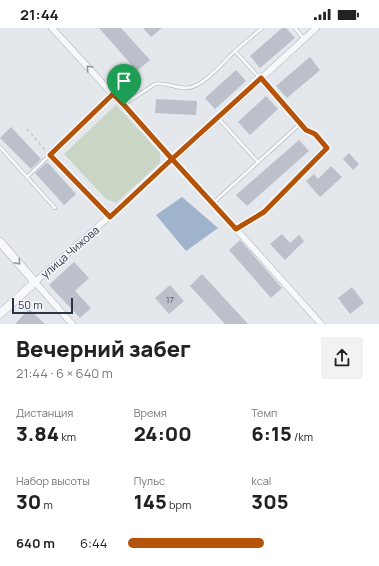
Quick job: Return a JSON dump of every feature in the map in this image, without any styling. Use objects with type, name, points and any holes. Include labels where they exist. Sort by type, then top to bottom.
[{"type":"street","points":[[52,28],[172,159]]},
{"type":"street","name":"улица Чижова","points":[[0,314],[110,217],[217,117],[316,28]]},
{"type":"street","points":[[236,229],[321,324]]},
{"type":"street","points":[[0,242],[72,324]]},
{"type":"lane","points":[[124,105],[155,84],[161,82],[186,88],[201,83],[262,28]]},
{"type":"lane","points":[[295,28],[304,39]]},
{"type":"lane","points":[[172,159],[236,229],[264,212],[327,148],[315,134],[306,130],[261,78],[235,51]]},
{"type":"lane","points":[[27,177],[113,94]]},
{"type":"lane","points":[[217,117],[258,162]]},
{"type":"lane","points":[[213,203],[301,123]]},
{"type":"lane","points":[[0,147],[55,208]]},
{"type":"path","points":[[27,129],[110,217]]},
{"type":"green space","points":[[116,105],[160,153],[160,163],[116,203],[106,199],[64,154]]},
{"type":"water","points":[[182,197],[218,228],[186,251],[156,215]]},
{"type":"building","points":[[99,28],[121,28],[150,60],[137,71]]},
{"type":"building","points":[[143,28],[162,28],[151,37]]},
{"type":"building","points":[[282,28],[286,28],[295,38],[260,68],[250,56]]},
{"type":"building","points":[[310,57],[320,70],[287,98],[276,86]]},
{"type":"building","points":[[236,70],[246,81],[215,109],[205,98]]},
{"type":"building","points":[[266,96],[278,109],[250,135],[238,122]]},
{"type":"building","points":[[156,99],[197,101],[196,115],[155,113]]},
{"type":"building","points":[[11,127],[41,159],[31,169],[0,138]]},
{"type":"building","points":[[299,140],[309,151],[247,206],[236,195]]},
{"type":"building","points":[[349,153],[359,164],[353,170],[343,159]]},
{"type":"building","points":[[46,163],[48,163],[76,194],[64,205],[35,173]]},
{"type":"building","points":[[331,166],[342,177],[320,197],[306,181],[314,174],[318,179]]},
{"type":"building","points":[[282,234],[290,243],[299,235],[304,241],[285,260],[270,244]]},
{"type":"building","points":[[240,240],[282,288],[271,298],[229,250]]},
{"type":"building","points":[[74,262],[89,278],[75,291],[91,308],[80,318],[49,285]]},
{"type":"building","points":[[202,274],[248,324],[225,324],[190,286]]},
{"type":"building","points":[[170,285],[184,301],[169,314],[155,298]]},
{"type":"building","points":[[352,287],[364,303],[350,314],[338,298]]},
{"type":"building","points":[[29,309],[45,324],[15,324]]},
{"type":"route","points":[[124,105],[113,94],[50,155],[110,217],[172,159],[236,229],[264,212],[327,148],[315,134],[306,130],[261,78],[172,159],[124,105]]}]
